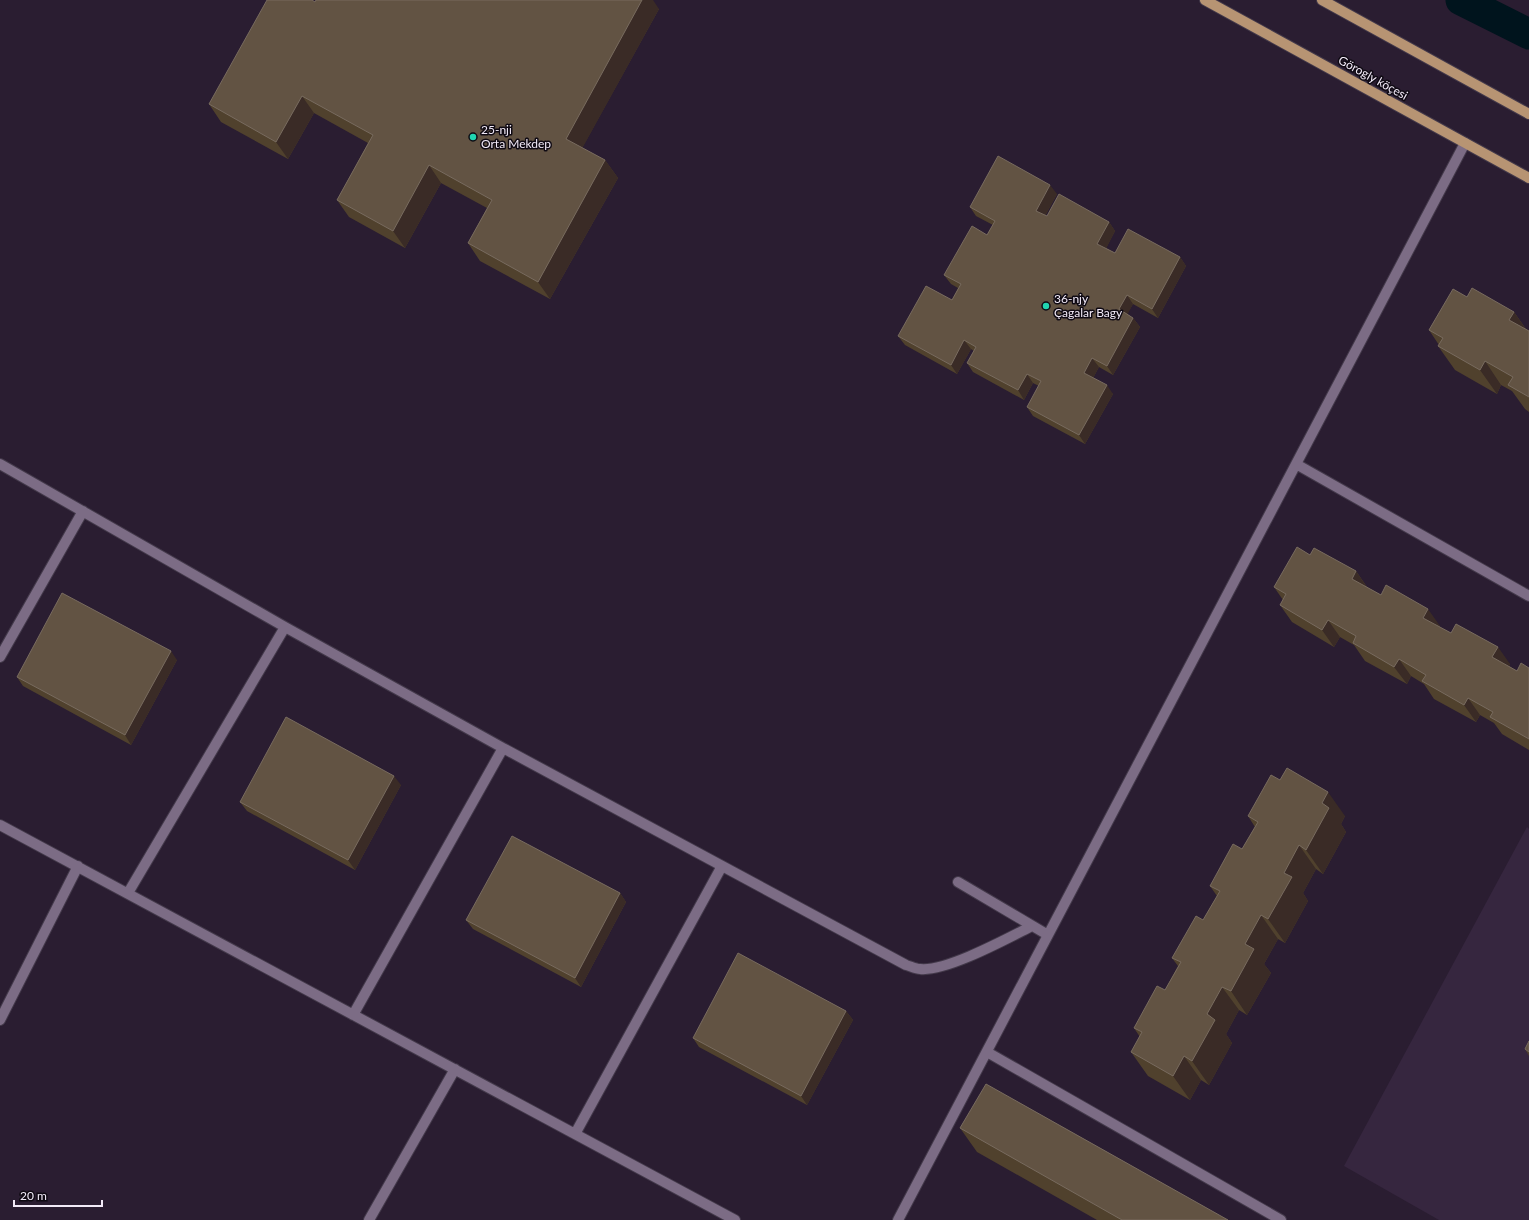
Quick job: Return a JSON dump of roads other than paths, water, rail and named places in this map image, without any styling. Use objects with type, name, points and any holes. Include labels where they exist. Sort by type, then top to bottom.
[{"type":"main road","name":"Görogly köçesi","points":[[1205,0],[1529,178]]},
{"type":"main road","points":[[1322,0],[1529,114]]},
{"type":"lane","points":[[898,1220],[1465,143]]},
{"type":"lane","points":[[0,464],[285,627],[503,748],[906,965],[920,969],[936,968],[949,964],[979,952],[1032,926]]},
{"type":"lane","points":[[1296,464],[1529,596]]},
{"type":"lane","points":[[0,657],[83,511]]},
{"type":"lane","points":[[128,893],[285,627]]},
{"type":"lane","points":[[353,1015],[503,748]]},
{"type":"lane","points":[[0,825],[735,1220]]},
{"type":"lane","points":[[0,1020],[78,866]]},
{"type":"lane","points":[[575,1134],[722,866]]},
{"type":"lane","points":[[958,882],[1048,935]]},
{"type":"lane","points":[[987,1052],[1280,1220]]},
{"type":"lane","points":[[369,1220],[455,1069]]},
{"type":"waterway","points":[[1461,0],[1529,34]]},
{"type":"place","name":"25-nji Orta Mekdep","points":[[473,137]]},
{"type":"place","name":"36-njy Çagalar Bagy","points":[[1046,306]]}]
